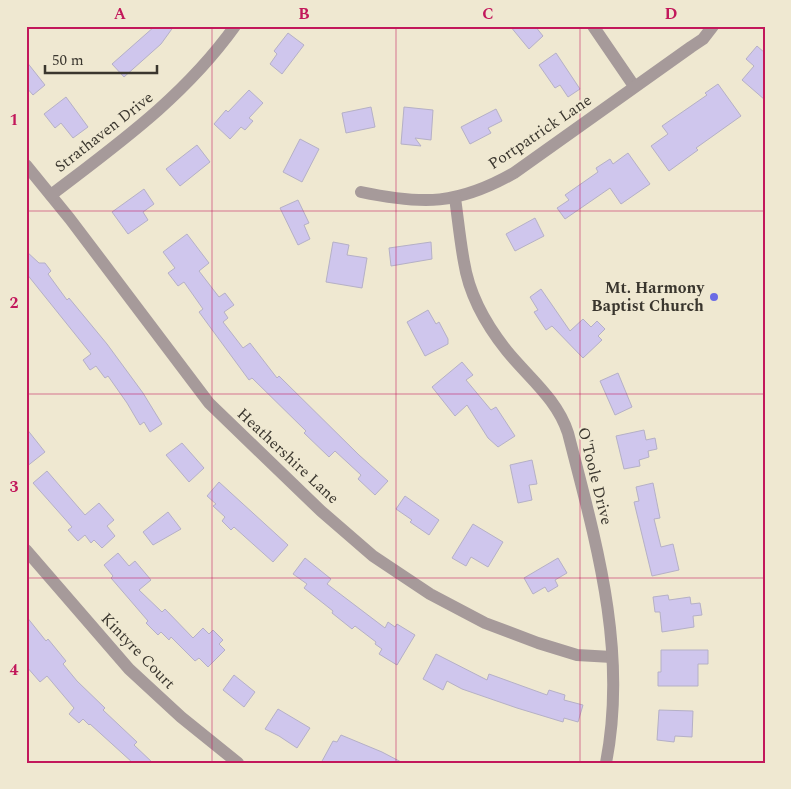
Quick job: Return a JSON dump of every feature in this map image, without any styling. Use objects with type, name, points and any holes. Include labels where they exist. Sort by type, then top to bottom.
[{"type":"street","name":"Strathaven Drive","points":[[50,195],[160,110],[208,62],[235,26]]},
{"type":"street","points":[[593,26],[634,86]]},
{"type":"street","name":"Portpatrick Lane","points":[[361,192],[394,199],[440,200],[455,198],[500,181],[702,39],[713,26]]},
{"type":"street","name":"Heathershire Lane","points":[[26,165],[209,403],[322,511],[373,556],[430,594],[485,623],[577,655],[612,657]]},
{"type":"street","name":"O'Toole Drive","points":[[455,198],[464,263],[478,304],[497,337],[554,404],[566,428],[605,584],[610,618],[613,689],[606,763]]},
{"type":"street","name":"Kintyre Court","points":[[26,550],[129,669],[180,717],[238,763]]},
{"type":"building","points":[[155,26],[174,26],[161,44],[124,77],[112,64]]},
{"type":"building","points":[[510,26],[535,26],[543,36],[529,49]]},
{"type":"building","points":[[288,33],[304,45],[282,74],[270,64],[277,54],[274,51]]},
{"type":"building","points":[[757,46],[765,53],[765,100],[742,80],[754,66],[746,59]]},
{"type":"building","points":[[556,53],[580,89],[568,97],[560,85],[555,88],[539,65]]},
{"type":"building","points":[[26,61],[45,85],[33,95],[26,87]]},
{"type":"building","points":[[718,84],[741,116],[696,148],[698,150],[669,171],[651,146],[668,134],[662,126],[707,95],[705,93]]},
{"type":"building","points":[[249,90],[263,103],[249,118],[253,121],[245,130],[241,127],[230,139],[214,124],[226,110],[228,112]]},
{"type":"building","points":[[66,97],[88,127],[73,138],[61,123],[55,128],[44,114]]},
{"type":"building","points":[[371,107],[375,127],[346,133],[342,113]]},
{"type":"building","points":[[404,107],[433,110],[431,140],[415,138],[421,146],[401,144]]},
{"type":"building","points":[[496,109],[502,121],[488,128],[491,133],[470,144],[461,127]]},
{"type":"building","points":[[300,139],[319,149],[302,182],[283,172]]},
{"type":"building","points":[[197,145],[210,162],[180,186],[166,169]]},
{"type":"building","points":[[628,153],[650,184],[621,204],[610,188],[565,219],[557,208],[569,200],[565,195],[598,172],[596,168],[610,159],[613,164]]},
{"type":"building","points":[[144,189],[154,204],[143,212],[148,220],[128,234],[112,212]]},
{"type":"building","points":[[298,200],[309,223],[304,225],[310,239],[298,245],[280,208]]},
{"type":"building","points":[[535,218],[544,236],[515,251],[506,234]]},
{"type":"building","points":[[187,234],[209,263],[199,271],[219,297],[225,293],[234,305],[224,312],[228,318],[223,322],[243,348],[250,343],[277,378],[279,376],[388,481],[375,495],[358,479],[361,475],[335,451],[329,457],[304,433],[306,431],[252,378],[249,380],[199,312],[203,309],[184,282],[178,286],[168,273],[175,268],[163,252]]},
{"type":"building","points":[[333,242],[349,245],[347,255],[367,258],[362,288],[326,282]]},
{"type":"building","points":[[431,242],[432,259],[391,266],[389,248]]},
{"type":"building","points":[[26,251],[39,263],[45,263],[51,271],[48,274],[67,300],[69,298],[107,344],[143,393],[162,424],[150,432],[144,422],[140,425],[108,376],[105,378],[96,366],[90,370],[83,360],[91,354],[26,273]]},
{"type":"building","points":[[541,289],[570,331],[583,319],[591,327],[597,321],[605,329],[598,336],[602,340],[583,358],[552,326],[546,330],[534,312],[538,310],[530,297]]},
{"type":"building","points":[[428,310],[436,324],[439,322],[448,339],[448,344],[425,356],[407,322]]},
{"type":"building","points":[[462,362],[473,375],[466,380],[491,410],[496,407],[515,436],[498,447],[488,438],[467,405],[455,416],[432,387]]},
{"type":"building","points":[[618,373],[632,407],[615,415],[600,381]]},
{"type":"building","points":[[26,428],[45,452],[26,467]]},
{"type":"building","points":[[644,430],[646,440],[655,438],[657,449],[648,451],[649,457],[639,460],[640,466],[624,469],[616,436]]},
{"type":"building","points":[[182,443],[204,468],[189,482],[166,455]]},
{"type":"building","points":[[532,460],[537,484],[529,485],[532,500],[518,503],[510,465]]},
{"type":"building","points":[[47,471],[85,515],[99,503],[114,520],[107,526],[115,536],[102,548],[94,540],[91,543],[85,535],[78,541],[68,530],[72,527],[33,483]]},
{"type":"building","points":[[219,482],[288,545],[273,562],[234,527],[231,530],[222,521],[225,517],[213,506],[216,504],[207,496]]},
{"type":"building","points":[[653,483],[660,518],[654,519],[661,547],[673,544],[679,570],[652,576],[634,502],[639,501],[636,487]]},
{"type":"building","points":[[405,496],[439,520],[429,535],[410,522],[412,520],[396,509]]},
{"type":"building","points":[[168,512],[181,529],[153,545],[143,532]]},
{"type":"building","points":[[473,524],[503,542],[488,567],[471,557],[466,566],[452,558]]},
{"type":"building","points":[[118,553],[129,566],[135,561],[151,580],[139,590],[162,612],[165,609],[193,638],[203,628],[209,634],[213,630],[223,640],[219,644],[225,650],[208,667],[199,658],[195,661],[171,637],[169,640],[161,632],[158,635],[146,623],[148,621],[111,578],[113,576],[104,565]]},
{"type":"building","points":[[305,558],[331,579],[327,584],[385,628],[388,622],[395,627],[397,624],[415,635],[397,665],[379,654],[382,649],[375,644],[376,642],[355,626],[352,629],[304,588],[307,584],[293,574]]},
{"type":"building","points":[[558,558],[567,573],[555,580],[558,586],[548,592],[545,587],[533,594],[524,578]]},
{"type":"building","points":[[668,595],[669,600],[690,597],[691,604],[700,603],[702,615],[693,616],[694,627],[662,632],[660,612],[655,612],[653,597]]},
{"type":"building","points":[[26,616],[46,641],[48,639],[66,661],[63,664],[77,681],[105,708],[103,710],[137,742],[134,745],[153,763],[133,763],[90,724],[83,719],[79,723],[69,714],[74,708],[47,676],[40,682],[26,666]]},
{"type":"building","points":[[661,650],[708,650],[708,664],[698,664],[698,686],[658,686],[658,672],[661,672]]},
{"type":"building","points":[[436,654],[487,680],[489,674],[547,695],[549,690],[565,695],[564,700],[583,705],[578,722],[564,718],[563,722],[517,708],[462,689],[447,681],[443,690],[423,679]]},
{"type":"building","points":[[234,675],[255,692],[244,707],[223,690]]},
{"type":"building","points":[[278,709],[310,728],[297,748],[265,729]]},
{"type":"building","points":[[659,710],[693,711],[692,737],[675,736],[674,742],[657,740]]},
{"type":"building","points":[[341,735],[403,763],[321,763],[333,741],[337,742]]},
{"type":"place","name":"Mt. Harmony Baptist Church","points":[[714,297]]}]
